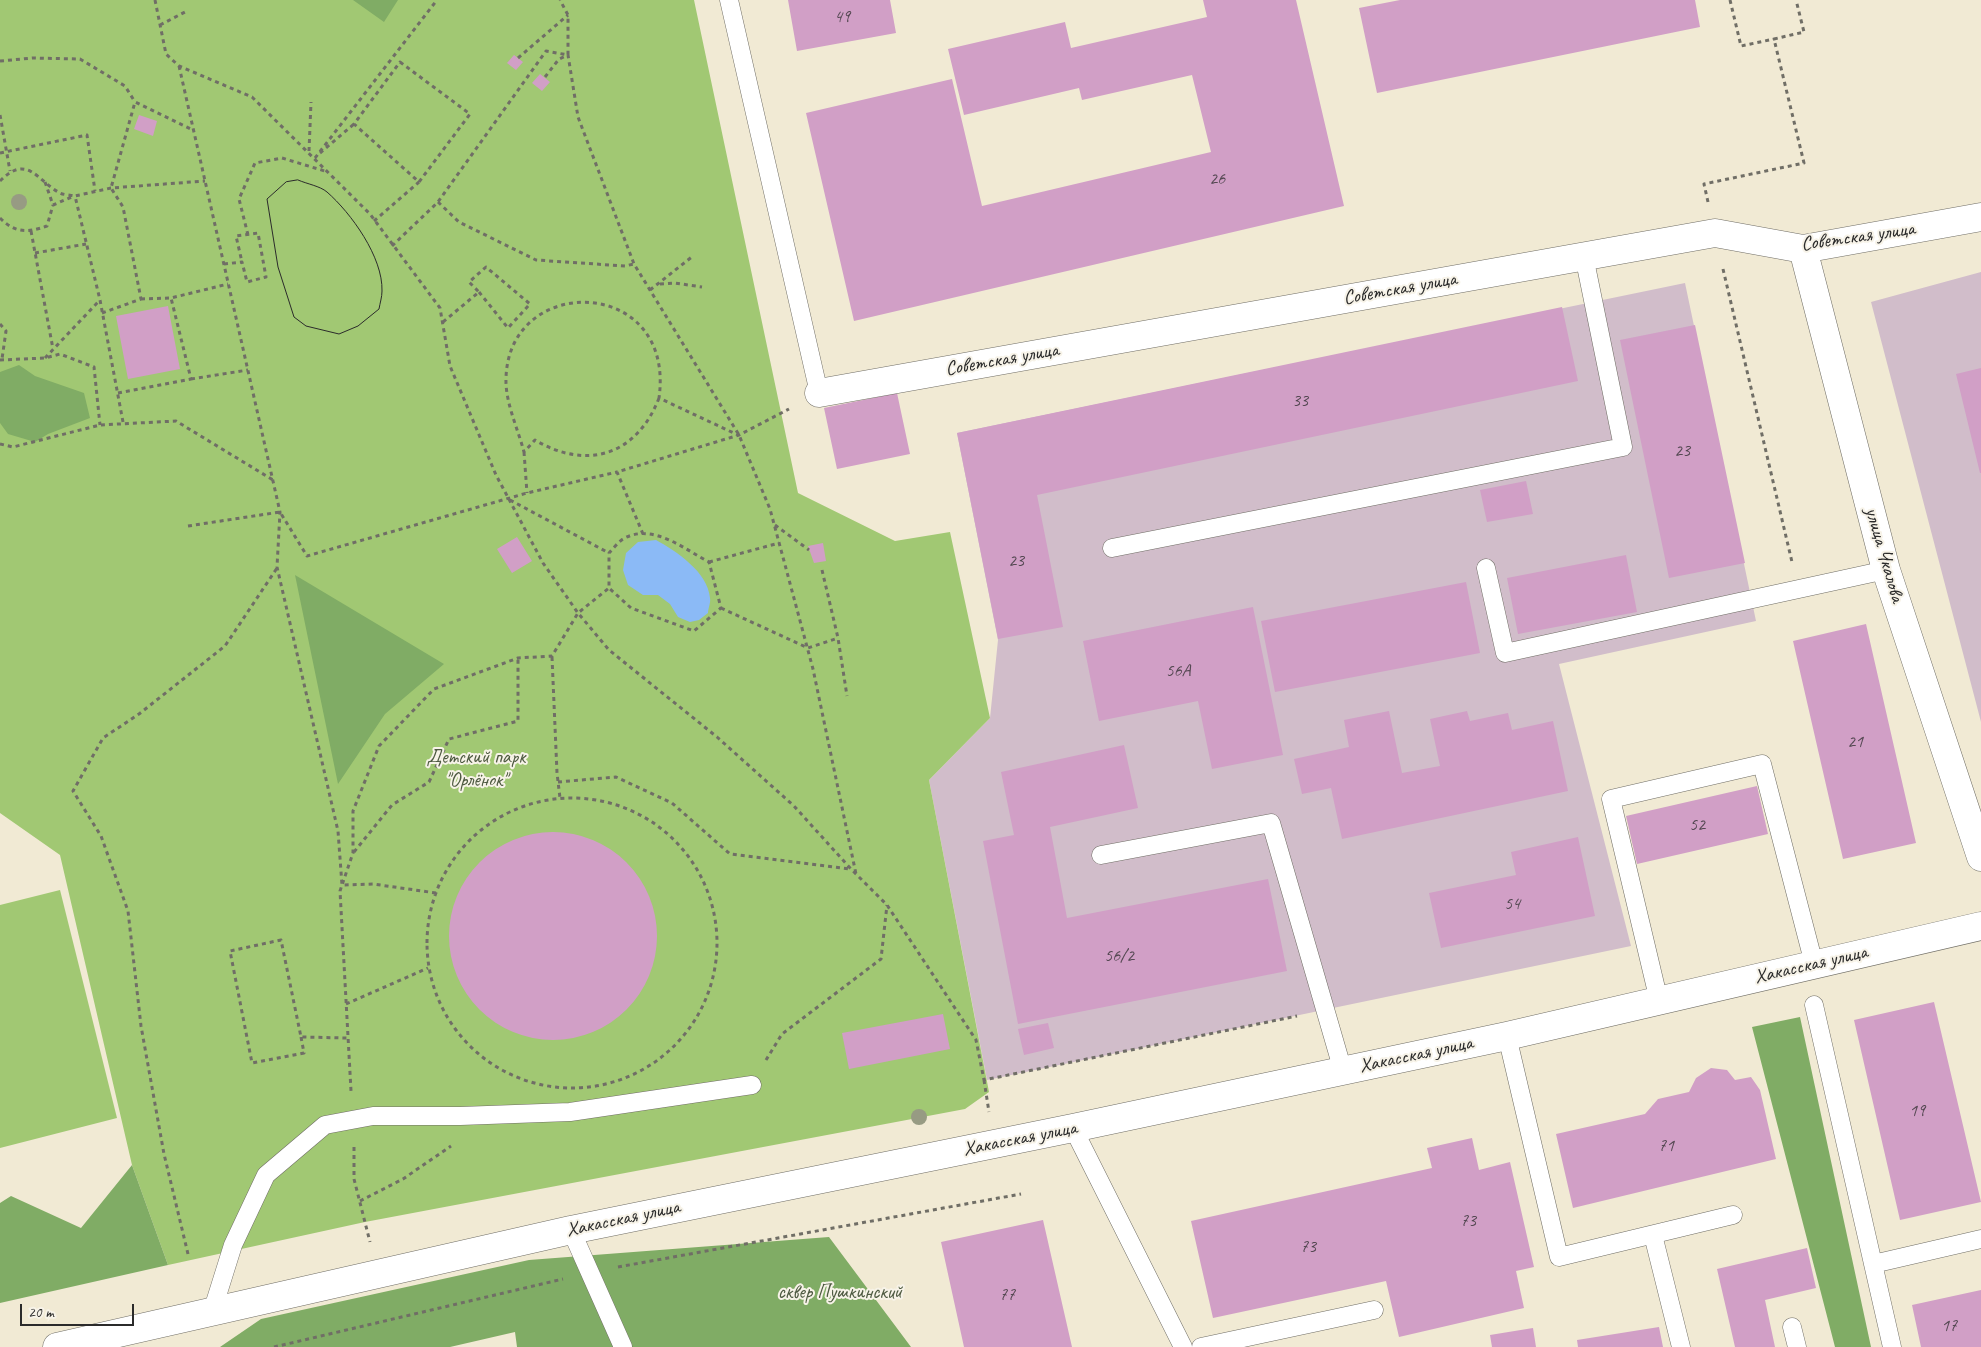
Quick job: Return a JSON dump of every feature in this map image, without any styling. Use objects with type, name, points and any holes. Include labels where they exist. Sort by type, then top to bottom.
[{"type":"street","name":"Советская улица","points":[[819,393],[1715,233],[1803,249],[1981,217]]},
{"type":"street","name":"улица Чкалова","points":[[1803,249],[1886,570],[1981,857]]},
{"type":"street","name":"Хакасская улица","points":[[57,1347],[571,1230],[1073,1128],[1507,1036],[1981,926]]},
{"type":"lane","points":[[730,0],[819,393]]},
{"type":"lane","points":[[1112,548],[1623,447],[1584,256]]},
{"type":"lane","points":[[1486,568],[1505,653],[1886,570]]},
{"type":"lane","points":[[1659,1001],[1611,800],[1630,795],[1762,764],[1814,964]]},
{"type":"lane","points":[[1101,855],[1271,823],[1343,1071]]},
{"type":"lane","points":[[1814,1005],[1892,1347]]},
{"type":"lane","points":[[1507,1036],[1559,1257],[1733,1215]]},
{"type":"lane","points":[[212,1312],[232,1245],[266,1175],[325,1125],[373,1116],[460,1116],[570,1112],[752,1085]]},
{"type":"lane","points":[[1073,1128],[1182,1347]]},
{"type":"lane","points":[[571,1230],[623,1347]]},
{"type":"lane","points":[[1653,1235],[1681,1347]]},
{"type":"lane","points":[[1873,1264],[1981,1239]]},
{"type":"lane","points":[[1200,1347],[1374,1310]]},
{"type":"lane","points":[[1792,1327],[1797,1347]]},
{"type":"path","points":[[155,0],[166,54],[179,66],[252,97],[330,173],[374,221],[440,308],[450,366],[496,475],[543,563],[578,613],[609,650],[717,737],[794,806],[851,869],[887,905],[976,1040],[984,1080],[1325,1010]]},
{"type":"path","points":[[315,158],[437,0]]},
{"type":"path","points":[[560,0],[568,15],[568,55],[578,117],[634,264],[739,436],[775,524],[808,648],[856,874]]},
{"type":"path","points":[[1730,0],[1741,46],[1804,32],[1796,0]]},
{"type":"path","points":[[160,25],[185,12]]},
{"type":"path","points":[[518,58],[568,15]]},
{"type":"path","points":[[1774,39],[1804,163],[1704,184],[1799,589]]},
{"type":"path","points":[[392,246],[438,202],[546,51],[568,55]]},
{"type":"path","points":[[545,77],[559,60],[568,55]]},
{"type":"path","points":[[0,60],[33,58],[80,59],[125,86],[135,102],[193,130]]},
{"type":"path","points":[[315,158],[354,124],[400,62],[470,114],[418,182],[374,221]]},
{"type":"path","points":[[179,66],[280,512],[277,567],[338,831],[342,885]]},
{"type":"path","points":[[135,102],[111,188],[123,208],[141,299]]},
{"type":"path","points":[[309,152],[311,102]]},
{"type":"path","points":[[0,115],[10,172]]},
{"type":"path","points":[[354,124],[418,182]]},
{"type":"path","points":[[0,153],[87,135],[95,191]]},
{"type":"path","points":[[248,235],[239,199],[255,163],[282,158],[330,173]]},
{"type":"path","points":[[0,181],[10,172],[25,170],[35,172],[61,194],[75,196]]},
{"type":"path","points":[[53,205],[75,196],[111,188],[205,181]]},
{"type":"path","points":[[0,218],[10,228],[31,231],[46,226],[53,205],[45,182]]},
{"type":"path","points":[[75,196],[100,300],[124,422]]},
{"type":"path","points":[[438,202],[459,222],[536,260],[626,266],[634,264]]},
{"type":"path","points":[[31,231],[53,349]]},
{"type":"path","points":[[258,233],[266,277],[248,282],[242,262],[236,236],[258,233]]},
{"type":"path","points":[[35,254],[86,244]]},
{"type":"path","points":[[650,290],[693,256]]},
{"type":"path","points":[[224,264],[242,262]]},
{"type":"path","points":[[486,267],[530,304],[508,328],[479,292],[469,282],[486,267]]},
{"type":"path","points":[[658,284],[675,283],[702,288]]},
{"type":"path","points":[[102,313],[141,299],[171,298],[228,284]]},
{"type":"path","points":[[442,322],[479,292]]},
{"type":"path","points":[[171,298],[191,379]]},
{"type":"path","points":[[45,358],[100,300]]},
{"type":"path","points":[[524,452],[536,440],[553,451],[572,456],[591,456],[609,452],[625,445],[640,432],[652,416],[659,398],[662,379],[658,355],[648,333],[631,316],[614,307],[595,302],[575,301],[551,308],[530,323],[516,339],[508,359],[506,379],[509,400],[524,452],[527,493]]},
{"type":"path","points":[[0,324],[6,331],[1,359],[45,358],[60,354],[94,367],[100,425]]},
{"type":"path","points":[[118,393],[248,370]]},
{"type":"path","points":[[280,512],[306,556],[527,493],[616,472],[739,436],[819,393]]},
{"type":"path","points":[[659,398],[739,436]]},
{"type":"path","points":[[0,444],[13,447],[100,425],[124,422],[176,421],[273,481]]},
{"type":"path","points":[[616,472],[643,534]]},
{"type":"path","points":[[509,499],[609,553]]},
{"type":"path","points":[[188,526],[280,512]]},
{"type":"path","points":[[775,524],[809,550]]},
{"type":"path","points":[[722,608],[694,631],[632,608],[609,588],[609,553],[622,539],[643,534],[655,534],[709,562],[779,542]]},
{"type":"path","points":[[709,562],[722,608],[808,648],[838,638]]},
{"type":"path","points":[[188,1254],[164,1154],[141,1026],[128,911],[101,836],[73,791],[102,738],[139,714],[226,646],[277,567]]},
{"type":"path","points":[[822,570],[838,638],[847,696]]},
{"type":"path","points":[[560,798],[552,656],[578,613],[609,588]]},
{"type":"path","points":[[378,1274],[354,1179],[353,1120],[340,891],[353,853],[353,811],[379,746],[434,689],[518,658],[552,656]]},
{"type":"path","points":[[353,853],[392,805],[429,782],[449,739],[518,721],[518,658]]},
{"type":"path","points":[[558,782],[616,777],[672,803],[730,854],[851,869]]},
{"type":"path","points":[[550,798],[599,799],[645,816],[683,848],[709,890],[718,939],[712,985],[692,1027],[658,1061],[616,1082],[570,1089],[523,1081],[482,1058],[450,1024],[430,981],[428,968],[436,893],[437,886],[464,844],[503,814],[550,798]]},
{"type":"path","points":[[342,885],[373,884],[436,893]]},
{"type":"path","points":[[281,940],[301,1037],[304,1053],[252,1063],[230,951],[281,940]]},
{"type":"path","points":[[346,1004],[428,968]]},
{"type":"path","points":[[301,1037],[348,1038]]},
{"type":"path","points":[[360,1201],[403,1179],[458,1141]]},
{"type":"path","points":[[274,1347],[590,1272],[1021,1194]]},
{"type":"shaded area","points":[[1981,272],[1981,722],[1871,302]]},
{"type":"shaded area","points":[[1685,283],[1756,621],[1559,664],[1631,946],[987,1080],[929,780],[990,718],[998,640],[957,433]]},
{"type":"green space","name":"Детский парк \"Орлёнок\"","points":[[0,0],[694,0],[798,493],[895,541],[950,532],[990,718],[929,780],[989,1092],[965,1109],[365,1222],[168,1265],[132,1165],[60,855],[0,813]]},
{"type":"green space","points":[[353,0],[398,0],[384,22]]},
{"type":"green space","points":[[19,365],[35,376],[84,393],[90,418],[48,434],[35,442],[8,434],[0,423],[0,372]]},
{"type":"green space","points":[[295,575],[444,664],[385,714],[338,784]]},
{"type":"green space","points":[[60,890],[117,1118],[0,1148],[0,905]]},
{"type":"green space","points":[[1800,1017],[1871,1347],[1835,1347],[1752,1027]]},
{"type":"green space","points":[[132,1165],[168,1265],[0,1303],[0,1203],[11,1196],[81,1228]]},
{"type":"green space","name":"сквер Пушкинский","points":[[829,1237],[911,1347],[517,1347],[515,1332],[450,1347],[220,1347],[261,1319],[529,1260]]},
{"type":"water","points":[[656,540],[690,563],[704,580],[708,588],[710,601],[708,613],[699,620],[690,622],[678,617],[670,604],[658,595],[643,595],[628,585],[623,570],[626,553],[638,542]]},
{"type":"building","points":[[788,0],[890,0],[896,33],[797,51]]},
{"type":"building","points":[[1203,0],[1296,0],[1344,206],[854,321],[806,113],[952,79],[982,206],[1211,152],[1192,75],[1082,100],[1079,88],[964,115],[948,49],[1065,22],[1071,48],[1207,17]]},
{"type":"building","points":[[1400,0],[1695,0],[1700,27],[1377,93],[1359,8]]},
{"type":"building","points":[[514,55],[523,62],[516,70],[507,63]]},
{"type":"building","points":[[540,74],[550,82],[542,91],[532,83]]},
{"type":"building","points":[[139,115],[157,121],[153,136],[134,129]]},
{"type":"building","points":[[168,306],[180,369],[128,379],[116,316]]},
{"type":"building","points":[[1562,307],[1578,381],[1037,495],[1063,627],[998,639],[957,433]]},
{"type":"building","points":[[1695,325],[1745,563],[1669,578],[1620,340]]},
{"type":"building","points":[[1981,368],[1981,473],[1980,473],[1956,374]]},
{"type":"building","points":[[897,393],[910,454],[837,469],[824,408]]},
{"type":"building","points":[[1526,481],[1533,514],[1487,522],[1480,490]]},
{"type":"building","points":[[517,537],[532,561],[512,573],[497,549]]},
{"type":"building","points":[[823,543],[826,561],[814,563],[808,546]]},
{"type":"building","points":[[1626,555],[1637,612],[1518,634],[1507,578]]},
{"type":"building","points":[[1466,582],[1480,653],[1275,692],[1261,621]]},
{"type":"building","points":[[1253,607],[1283,755],[1212,769],[1198,701],[1099,721],[1083,641]]},
{"type":"building","points":[[1866,624],[1916,843],[1843,859],[1793,641]]},
{"type":"building","points":[[1389,711],[1402,773],[1440,766],[1430,719],[1467,711],[1470,721],[1508,713],[1512,730],[1553,721],[1568,791],[1342,839],[1331,788],[1302,794],[1294,759],[1349,747],[1344,720]]},
{"type":"building","points":[[1124,745],[1138,808],[1050,827],[1067,918],[1268,879],[1287,971],[1018,1024],[983,841],[1014,835],[1001,772]]},
{"type":"building","points":[[1757,786],[1768,834],[1637,864],[1626,816]]},
{"type":"building","points":[[543,832],[563,832],[583,836],[602,844],[627,862],[640,878],[649,896],[657,926],[653,966],[649,976],[640,994],[627,1010],[611,1023],[583,1036],[563,1040],[543,1040],[523,1036],[504,1028],[479,1010],[466,994],[453,966],[449,946],[449,926],[453,906],[461,887],[479,862],[495,849],[523,836]]},
{"type":"building","points":[[1578,837],[1595,916],[1441,948],[1429,893],[1516,875],[1511,852]]},
{"type":"building","points":[[1934,1002],[1981,1202],[1900,1220],[1854,1020]]},
{"type":"building","points":[[943,1014],[950,1049],[849,1069],[842,1033]]},
{"type":"building","points":[[1048,1023],[1054,1048],[1024,1055],[1018,1029]]},
{"type":"building","points":[[1711,1068],[1727,1070],[1735,1080],[1751,1077],[1760,1090],[1776,1159],[1573,1208],[1556,1134],[1645,1114],[1658,1099],[1689,1092],[1696,1078]]},
{"type":"building","points":[[1472,1138],[1479,1170],[1510,1162],[1534,1267],[1516,1271],[1524,1308],[1399,1337],[1386,1281],[1213,1318],[1191,1221],[1432,1168],[1427,1148]]},
{"type":"building","points":[[1043,1220],[1072,1347],[964,1347],[941,1242]]},
{"type":"building","points":[[1807,1248],[1816,1288],[1765,1300],[1775,1347],[1735,1347],[1717,1269]]},
{"type":"building","points":[[1981,1290],[1981,1347],[1921,1347],[1912,1305]]},
{"type":"building","points":[[1659,1327],[1663,1347],[1578,1347],[1577,1340]]},
{"type":"building","points":[[1533,1328],[1536,1347],[1492,1347],[1490,1335]]},
{"type":"tram line","points":[[298,180],[324,190],[346,212],[371,250],[381,278],[382,293],[379,309],[358,326],[339,334],[306,326],[294,317],[278,267],[267,199],[286,182],[298,180]]}]
